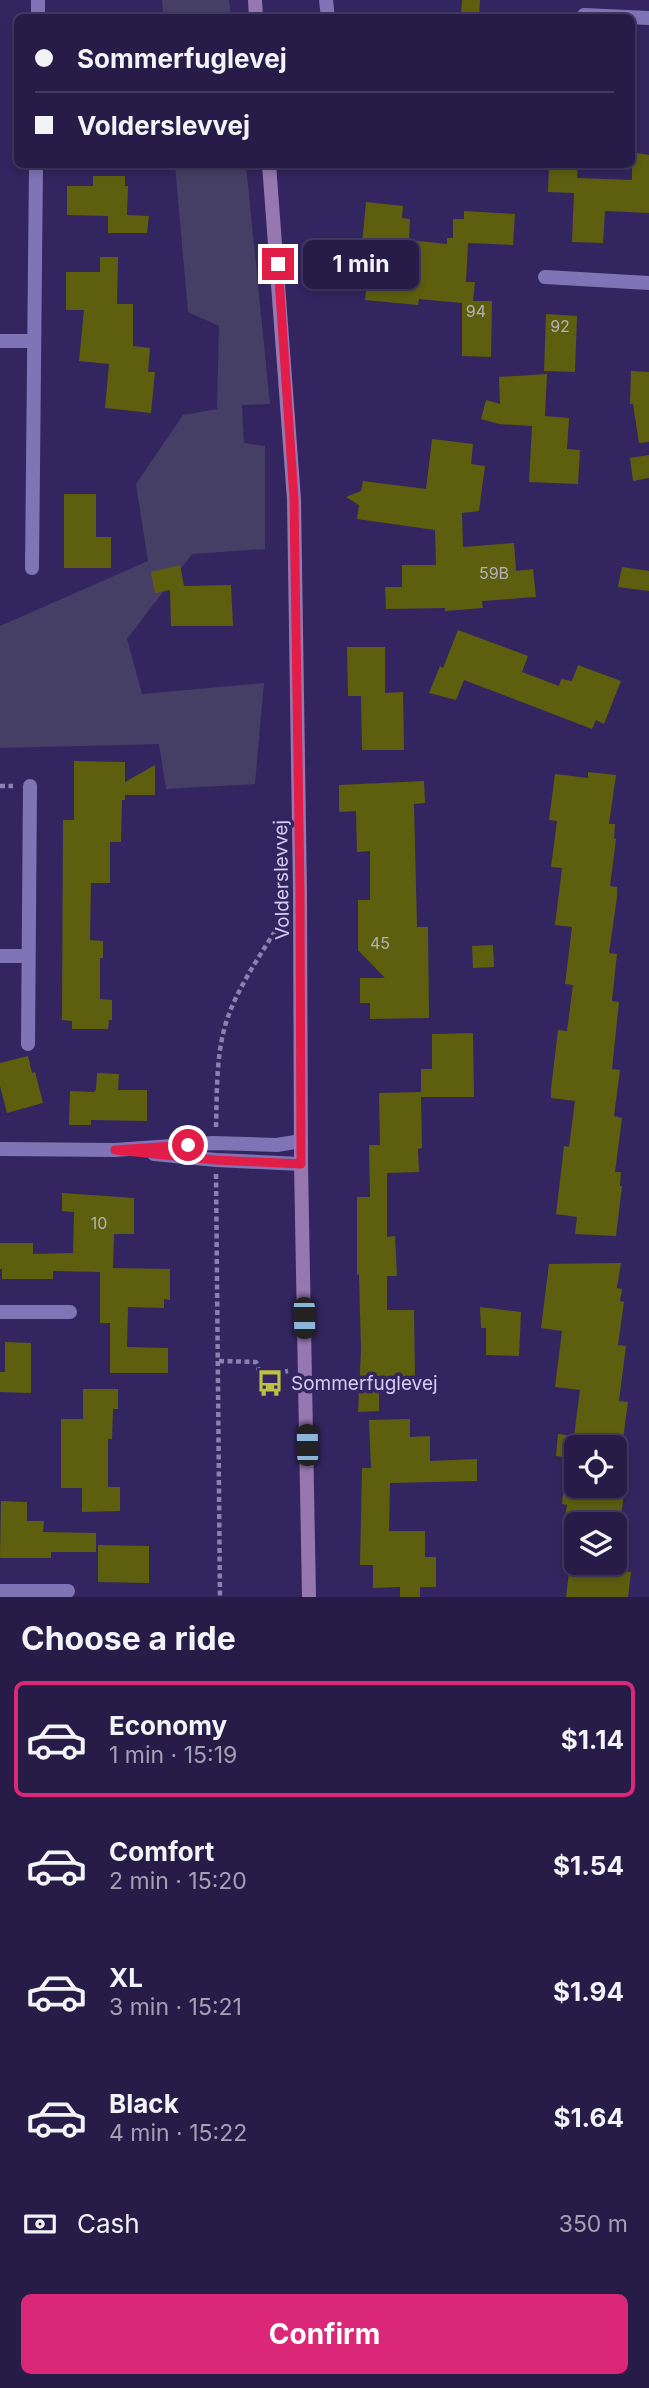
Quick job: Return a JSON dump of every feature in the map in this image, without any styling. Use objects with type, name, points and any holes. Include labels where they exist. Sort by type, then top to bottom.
[{"type":"street","points":[[32,568],[36,168]]},
{"type":"street","name":"Volderslevvej","points":[[269,168],[294,499],[309,1597]]},
{"type":"street","points":[[545,277],[649,283]]},
{"type":"street","points":[[0,341],[34,341]]},
{"type":"street","points":[[27,1044],[30,786]]},
{"type":"street","points":[[0,956],[28,956]]},
{"type":"street","points":[[0,1149],[115,1150],[216,1143],[278,1145],[301,1141]]},
{"type":"street","points":[[115,1150],[216,1160],[301,1164]]},
{"type":"street","points":[[0,1312],[70,1312]]},
{"type":"street","points":[[0,1591],[68,1591]]},
{"type":"path","points":[[216,1143],[218,1075],[224,1030],[233,1004],[282,919]]},
{"type":"path","points":[[216,1160],[220,1597]]},
{"type":"path","points":[[219,1360],[256,1362],[261,1376],[306,1368]]},
{"type":"shaded area","points":[[162,0],[229,0],[231,14],[163,14]]},
{"type":"shaded area","points":[[175,168],[246,168],[270,404],[242,405],[244,443],[265,446],[265,549],[192,554],[127,639],[142,694],[264,683],[255,784],[166,789],[159,744],[0,748],[0,626],[148,561],[136,484],[183,415],[217,409],[219,326],[188,312]]},
{"type":"building","points":[[462,0],[480,0],[479,14],[461,14]]},
{"type":"building","points":[[635,153],[649,155],[649,213],[605,211],[603,243],[572,242],[574,193],[548,192],[549,168],[578,168],[577,178],[632,180]]},
{"type":"building","points":[[93,176],[125,176],[125,186],[128,186],[127,215],[149,216],[147,233],[108,233],[108,216],[67,215],[67,186],[93,186]]},
{"type":"building","points":[[366,202],[403,206],[402,218],[410,219],[409,240],[447,244],[447,238],[453,238],[453,219],[464,219],[464,211],[515,214],[513,245],[468,243],[466,282],[475,282],[473,301],[492,301],[491,357],[462,356],[462,303],[419,299],[418,305],[365,300],[368,274],[359,274]]},
{"type":"building","points":[[100,257],[118,257],[117,304],[133,304],[133,346],[150,348],[148,372],[155,372],[151,413],[105,408],[109,364],[79,361],[84,310],[66,310],[66,272],[100,272]]},
{"type":"building","points":[[546,314],[577,316],[575,372],[544,371]]},
{"type":"building","points":[[631,371],[649,372],[649,442],[639,443],[633,404],[630,404]]},
{"type":"building","points":[[547,374],[545,416],[569,418],[567,449],[580,450],[578,484],[529,482],[532,426],[499,424],[481,419],[486,400],[500,404],[499,377]]},
{"type":"building","points":[[432,439],[473,444],[471,464],[485,466],[479,511],[462,513],[463,547],[514,543],[516,571],[533,569],[536,597],[482,601],[483,608],[445,611],[445,608],[386,609],[385,587],[402,587],[402,565],[436,565],[435,530],[357,519],[359,505],[346,497],[361,491],[363,481],[426,489]]},
{"type":"building","points":[[649,455],[649,478],[633,481],[630,458]]},
{"type":"building","points":[[64,494],[96,494],[96,537],[111,537],[111,568],[64,568]]},
{"type":"building","points":[[180,565],[184,586],[231,585],[233,626],[171,626],[170,590],[155,593],[151,572]]},
{"type":"building","points":[[622,567],[649,571],[649,591],[618,587]]},
{"type":"building","points":[[458,630],[528,656],[522,672],[559,686],[561,679],[572,681],[578,665],[621,681],[604,724],[596,720],[592,729],[464,680],[456,700],[429,693],[440,666],[443,668]]},
{"type":"building","points":[[347,647],[385,647],[385,693],[403,692],[404,750],[362,750],[361,696],[348,696]]},
{"type":"building","points":[[74,761],[125,762],[125,782],[155,765],[155,795],[125,795],[125,800],[122,800],[121,842],[110,842],[110,883],[91,883],[90,940],[103,941],[103,958],[100,958],[100,999],[112,1000],[112,1020],[109,1020],[108,1029],[72,1029],[72,1021],[62,1020],[63,820],[74,820]]},
{"type":"building","points":[[588,772],[616,775],[609,824],[615,824],[616,839],[610,886],[617,887],[617,897],[609,953],[617,954],[612,1001],[619,1002],[612,1069],[620,1070],[614,1116],[622,1118],[615,1172],[621,1172],[622,1186],[616,1236],[575,1234],[577,1217],[556,1214],[564,1146],[569,1147],[575,1101],[551,1098],[558,1030],[567,1031],[573,985],[565,984],[572,927],[555,925],[562,868],[551,867],[557,821],[549,820],[555,774],[588,778]]},
{"type":"building","points":[[424,781],[425,803],[414,804],[417,927],[428,927],[429,1018],[370,1019],[370,1003],[360,1003],[360,978],[385,978],[358,950],[358,900],[370,900],[370,851],[357,852],[356,811],[339,812],[339,785]]},
{"type":"building","points":[[493,945],[494,967],[473,968],[472,946]]},
{"type":"building","points":[[473,1033],[474,1097],[421,1097],[422,1148],[418,1149],[419,1172],[387,1173],[387,1237],[395,1236],[397,1276],[387,1276],[387,1310],[414,1310],[415,1380],[379,1381],[379,1411],[358,1412],[361,1351],[357,1197],[370,1197],[369,1145],[380,1145],[379,1093],[421,1092],[421,1069],[432,1069],[432,1034]]},
{"type":"building","points":[[28,1056],[43,1103],[7,1113],[0,1086],[0,1063]]},
{"type":"building","points":[[97,1073],[119,1074],[118,1090],[147,1090],[147,1121],[91,1120],[91,1125],[69,1125],[70,1091],[94,1092]]},
{"type":"building","points":[[62,1193],[134,1198],[134,1234],[114,1234],[113,1268],[170,1269],[170,1300],[164,1299],[164,1308],[128,1307],[127,1347],[168,1348],[168,1373],[110,1373],[110,1323],[100,1323],[100,1272],[53,1271],[53,1279],[2,1279],[0,1243],[33,1243],[33,1254],[73,1253],[74,1212],[62,1211]]},
{"type":"building","points":[[621,1263],[617,1288],[622,1289],[620,1301],[624,1302],[618,1345],[626,1346],[619,1401],[628,1402],[624,1435],[574,1435],[580,1390],[555,1387],[562,1331],[541,1328],[549,1264]]},
{"type":"building","points":[[480,1307],[521,1312],[519,1356],[486,1355],[486,1328],[481,1328]]},
{"type":"building","points":[[5,1342],[31,1343],[31,1393],[0,1392],[0,1372],[5,1372]]},
{"type":"building","points":[[83,1389],[118,1389],[118,1409],[113,1409],[112,1439],[108,1439],[108,1487],[120,1487],[120,1511],[82,1512],[82,1488],[61,1488],[61,1419],[83,1419]]},
{"type":"building","points":[[410,1419],[410,1437],[430,1436],[430,1461],[477,1459],[477,1481],[390,1483],[389,1531],[425,1531],[425,1557],[436,1557],[436,1587],[420,1587],[420,1597],[400,1597],[400,1587],[373,1588],[373,1565],[360,1565],[362,1468],[371,1468],[369,1420]]},
{"type":"building","points":[[558,1434],[566,1435],[564,1457],[556,1456]]},
{"type":"building","points":[[564,1486],[564,1498],[623,1498],[622,1512],[566,1512],[567,1505],[562,1504]]},
{"type":"building","points":[[1,1501],[27,1502],[27,1521],[44,1521],[43,1532],[96,1533],[96,1552],[51,1552],[51,1558],[0,1558]]},
{"type":"building","points":[[98,1545],[149,1546],[149,1583],[98,1582]]},
{"type":"building","points":[[627,1572],[631,1572],[628,1597],[566,1597],[569,1575],[627,1575]]},
{"type":"place","name":"Sommerfuglevej","points":[[270,1383]]},
{"type":"route","points":[[188,1145],[115,1150],[216,1160],[301,1164],[294,499],[278,264]]}]
